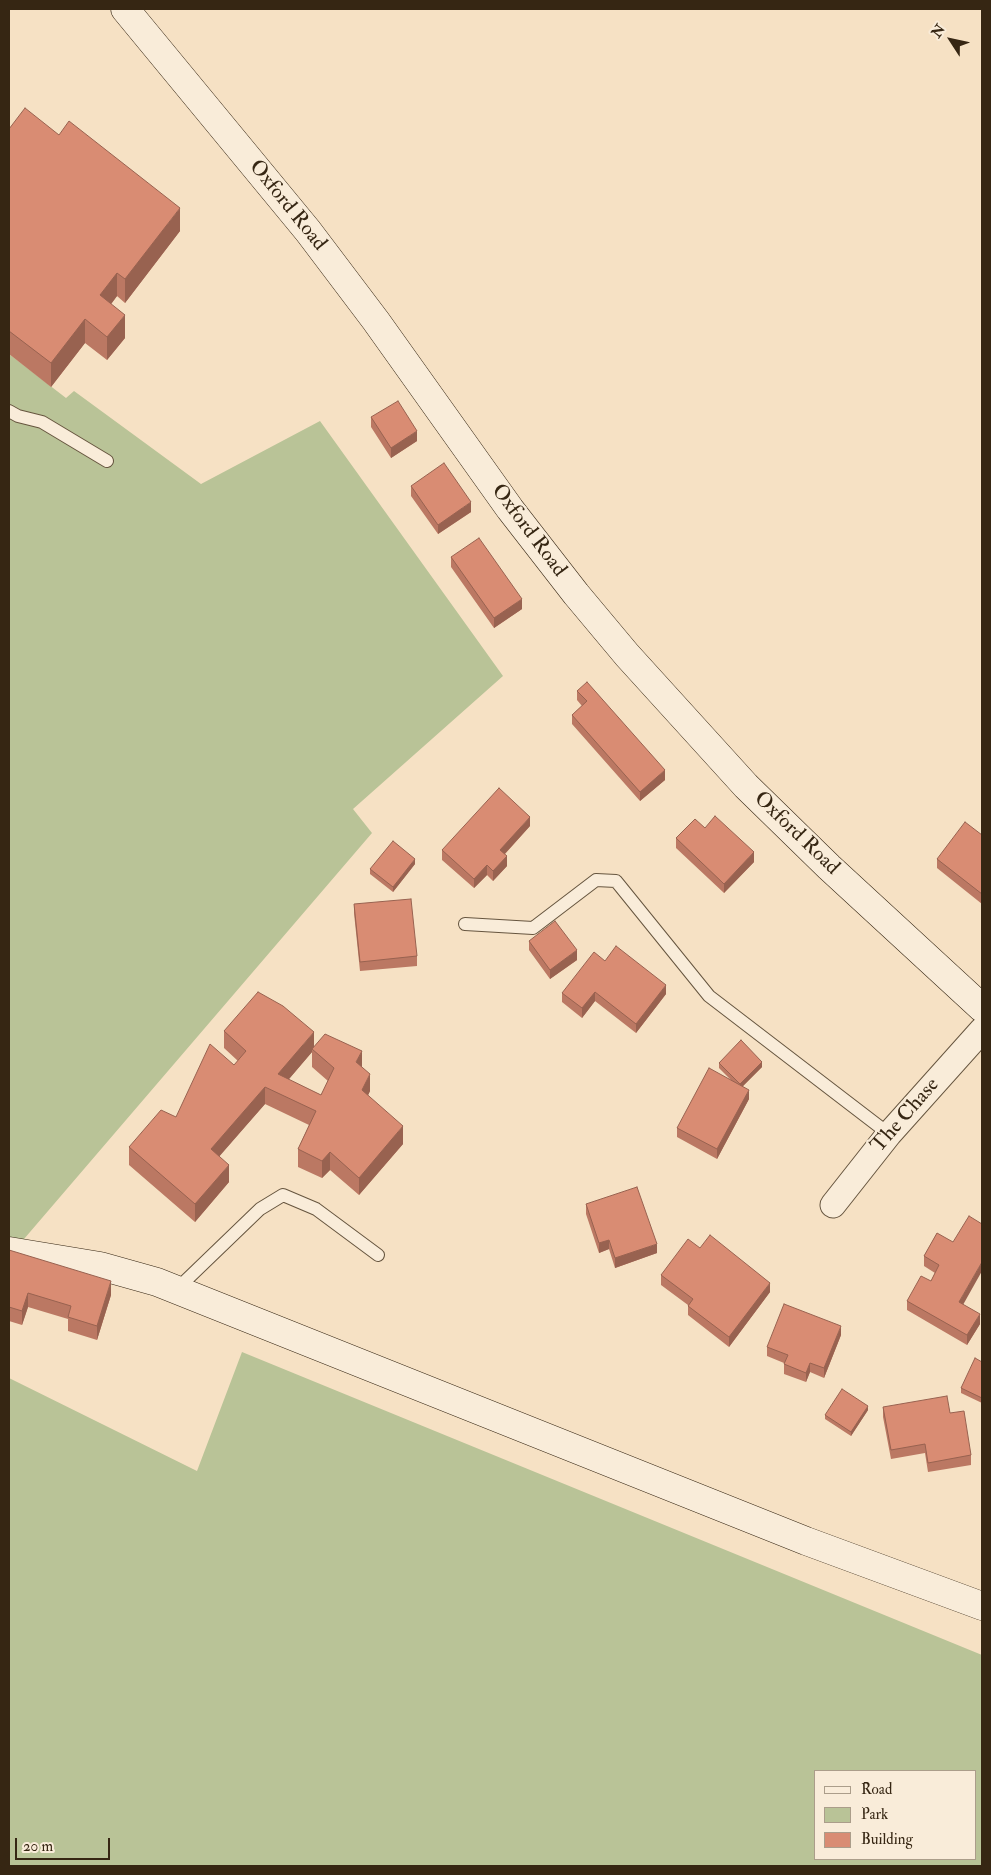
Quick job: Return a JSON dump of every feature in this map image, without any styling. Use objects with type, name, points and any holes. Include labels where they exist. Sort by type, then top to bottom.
[{"type":"street","name":"Oxford Road","points":[[124,9],[308,231],[387,337],[510,509],[626,655],[746,786],[829,867],[982,1008]]},
{"type":"street","name":"The Chase","points":[[833,1205],[889,1134],[982,1030]]},
{"type":"street","points":[[9,1251],[100,1266],[177,1289],[806,1541],[982,1606]]},
{"type":"lane","points":[[9,411],[18,416],[42,422],[107,461]]},
{"type":"lane","points":[[465,924],[534,928],[596,880],[616,881],[709,996],[889,1134]]},
{"type":"lane","points":[[177,1289],[260,1209],[283,1195],[316,1209],[378,1255]]},
{"type":"green space","points":[[9,354],[66,398],[74,391],[201,484],[320,421],[503,676],[353,809],[372,833],[18,1246],[9,1249]]},
{"type":"green space","points":[[242,1352],[982,1655],[982,1866],[9,1866],[9,1378],[197,1471]]},
{"type":"building","points":[[25,108],[59,135],[69,121],[180,208],[125,279],[117,273],[100,295],[125,315],[107,337],[85,319],[51,363],[9,331],[9,129]]},
{"type":"building","points":[[398,401],[417,431],[391,448],[371,417]]},
{"type":"building","points":[[444,463],[471,502],[438,525],[411,486]]},
{"type":"building","points":[[479,538],[522,599],[494,618],[451,557]]},
{"type":"building","points":[[587,682],[665,770],[640,792],[572,715],[587,701],[577,691]]},
{"type":"building","points":[[499,788],[530,817],[500,850],[507,856],[493,871],[487,865],[474,879],[442,850]]},
{"type":"building","points":[[715,816],[754,852],[724,884],[676,838],[695,819],[705,828]]},
{"type":"building","points":[[965,822],[982,835],[982,894],[937,859]]},
{"type":"building","points":[[393,841],[415,859],[393,887],[370,869]]},
{"type":"building","points":[[411,899],[417,956],[360,962],[354,904]]},
{"type":"building","points":[[555,921],[577,950],[550,970],[529,941]]},
{"type":"building","points":[[616,946],[666,985],[636,1024],[595,992],[582,1008],[562,993],[594,952],[605,961]]},
{"type":"building","points":[[258,992],[283,1006],[314,1032],[278,1074],[321,1095],[334,1068],[312,1049],[325,1034],[362,1051],[356,1062],[370,1074],[362,1090],[403,1126],[359,1178],[330,1152],[322,1161],[298,1149],[316,1111],[265,1087],[211,1149],[229,1165],[195,1204],[129,1147],[161,1110],[176,1117],[210,1044],[234,1065],[246,1051],[224,1031]]},
{"type":"building","points":[[741,1040],[762,1062],[740,1084],[719,1063]]},
{"type":"building","points":[[709,1068],[749,1090],[717,1149],[677,1128]]},
{"type":"building","points":[[637,1187],[657,1244],[615,1258],[609,1240],[599,1243],[586,1204]]},
{"type":"building","points":[[969,1216],[982,1224],[982,1262],[959,1302],[980,1314],[967,1335],[907,1301],[921,1276],[931,1281],[939,1265],[924,1256],[937,1233],[953,1242]]},
{"type":"building","points":[[710,1235],[770,1283],[729,1337],[688,1306],[693,1299],[661,1275],[688,1239],[700,1248]]},
{"type":"building","points":[[9,1250],[111,1281],[97,1326],[68,1317],[71,1306],[28,1293],[22,1311],[9,1307]]},
{"type":"building","points":[[784,1304],[841,1326],[824,1368],[810,1363],[806,1373],[784,1364],[788,1355],[767,1347]]},
{"type":"building","points":[[975,1358],[982,1362],[982,1398],[961,1388]]},
{"type":"building","points":[[842,1389],[868,1406],[851,1432],[825,1415]]},
{"type":"building","points":[[947,1396],[950,1413],[964,1411],[971,1455],[928,1463],[925,1444],[891,1450],[883,1407]]}]
